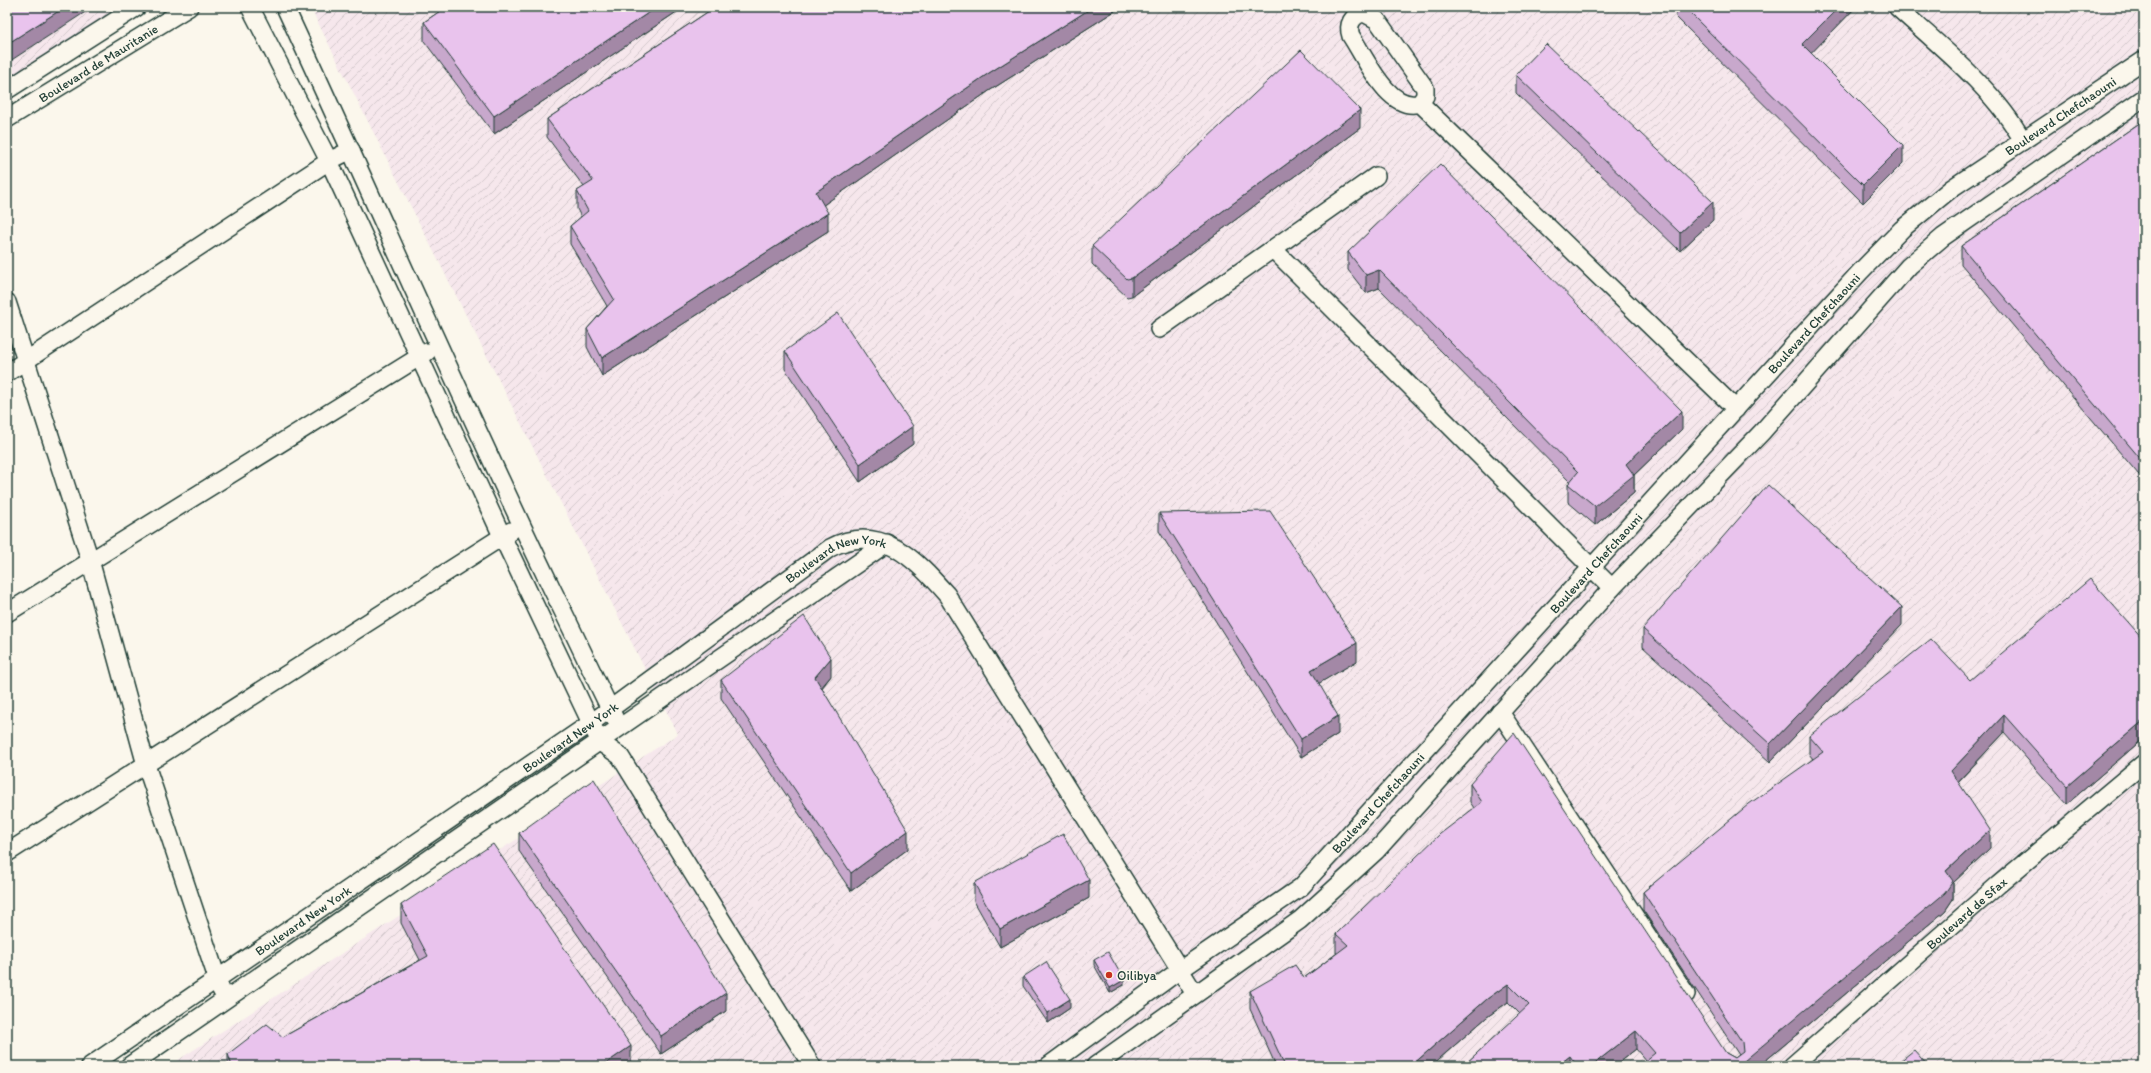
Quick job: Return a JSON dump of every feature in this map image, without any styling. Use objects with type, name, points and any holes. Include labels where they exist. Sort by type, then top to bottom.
[{"type":"street","name":"Boulevard de Mauritanie","points":[[7,90],[137,7]]},
{"type":"street","name":"Boulevard de Mauritanie","points":[[7,119],[188,7]]},
{"type":"street","points":[[250,7],[329,161],[418,357],[600,742],[620,756],[812,1066]]},
{"type":"street","points":[[285,7],[521,525],[620,728],[620,756]]},
{"type":"street","points":[[1897,7],[1999,104],[2023,141]]},
{"type":"street","points":[[1420,104],[1426,96],[1425,88],[1377,20],[1373,16],[1364,13],[1355,16],[1349,26],[1351,36],[1389,95],[1406,104],[1420,104],[1736,409]]},
{"type":"street","name":"Boulevard Chefchaouni","points":[[1048,1066],[1180,970],[1301,887],[1860,272],[1902,229],[1952,188],[2144,60]]},
{"type":"street","points":[[1095,1066],[1300,920],[1371,857],[1612,588],[1762,432],[1909,266],[1943,237],[2144,98]]},
{"type":"street","points":[[7,374],[329,161],[351,150]]},
{"type":"street","points":[[1159,329],[1376,176]]},
{"type":"street","points":[[1273,249],[1590,568],[1612,588]]},
{"type":"street","points":[[7,302],[90,560],[146,765],[224,1000]]},
{"type":"street","points":[[7,613],[438,345]]},
{"type":"street","points":[[7,853],[521,525]]},
{"type":"street","name":"Boulevard New York","points":[[90,1066],[218,980],[591,723],[830,548],[842,542],[853,540],[871,539],[887,544]]},
{"type":"street","points":[[887,544],[917,563],[947,595],[1196,994]]},
{"type":"street","name":"Boulevard New York","points":[[128,1066],[887,544]]},
{"type":"street","points":[[1500,712],[1695,1007]]},
{"type":"street","name":"Boulevard de Sfax","points":[[1792,1066],[1998,885],[2144,763]]},
{"type":"shaded area","points":[[7,7],[126,7],[7,86]]},
{"type":"shaded area","points":[[310,7],[2144,7],[2144,1066],[169,1066],[678,734]]},
{"type":"building","points":[[7,7],[65,7],[7,44]]},
{"type":"building","points":[[446,7],[657,7],[494,116],[424,22]]},
{"type":"building","points":[[715,7],[1093,7],[989,73],[816,192],[828,213],[602,358],[587,329],[614,299],[570,226],[588,211],[577,191],[593,181],[547,119]]},
{"type":"building","points":[[1684,7],[1839,7],[1802,44],[1903,145],[1863,185]]},
{"type":"building","points":[[1546,44],[1713,202],[1680,233],[1516,75]]},
{"type":"building","points":[[1301,50],[1360,110],[1132,278],[1127,279],[1092,246]]},
{"type":"building","points":[[2144,120],[2144,463],[1961,246]]},
{"type":"building","points":[[1440,164],[1682,411],[1626,464],[1634,475],[1595,506],[1568,484],[1578,472],[1379,270],[1366,275],[1348,252]]},
{"type":"building","points":[[838,313],[913,426],[860,464],[785,351]]},
{"type":"building","points":[[1768,485],[1902,607],[1770,744],[1643,629]]},
{"type":"building","points":[[1270,511],[1357,643],[1311,670],[1338,716],[1301,739],[1159,513]]},
{"type":"building","points":[[2090,579],[2144,640],[2144,720],[2067,786],[2004,715],[1951,771],[1990,830],[1946,871],[1953,881],[1945,893],[1738,1066],[1639,1066],[1655,1053],[1636,1031],[1591,1066],[1577,1066],[1570,1056],[1557,1066],[1463,1066],[1529,1005],[1508,984],[1487,999],[1411,1066],[1285,1066],[1250,991],[1295,965],[1304,978],[1348,945],[1336,934],[1440,834],[1482,802],[1470,784],[1514,733],[1726,1053],[1735,1058],[1743,1052],[1742,1042],[1643,892],[1749,804],[1823,752],[1809,736],[1931,639],[1970,680]]},
{"type":"building","points":[[804,616],[831,658],[815,677],[908,831],[851,873],[721,680]]},
{"type":"building","points":[[594,779],[726,993],[661,1036],[519,833]]},
{"type":"building","points":[[1063,834],[1089,880],[1000,929],[974,883]]},
{"type":"building","points":[[493,844],[631,1046],[602,1066],[232,1066],[228,1054],[267,1024],[283,1037],[428,956],[401,905]]},
{"type":"building","name":"Oilibya","points":[[1108,952],[1124,980],[1110,988],[1094,960]]},
{"type":"building","points":[[1046,962],[1070,999],[1048,1013],[1023,977]]},
{"type":"building","points":[[1914,1050],[1928,1066],[1894,1066]]},
{"type":"place","name":"Oilibya","points":[[1109,975]]}]
